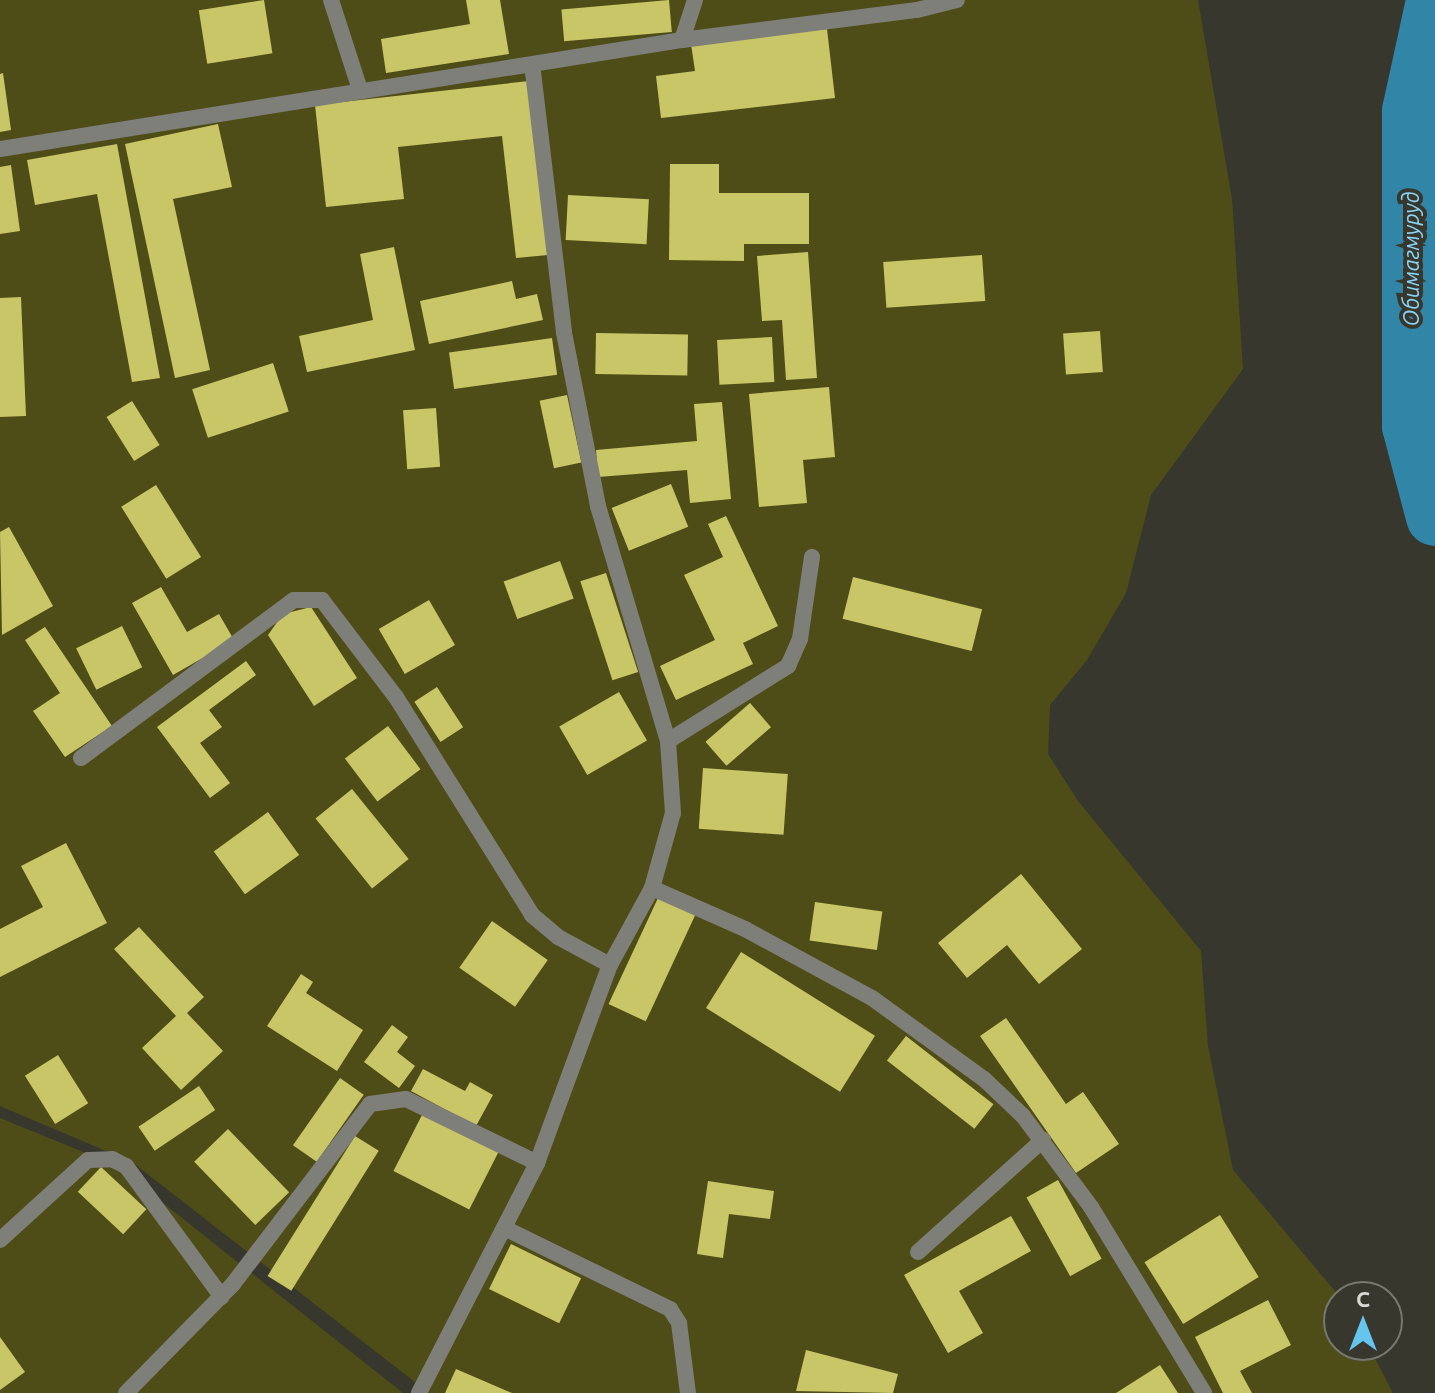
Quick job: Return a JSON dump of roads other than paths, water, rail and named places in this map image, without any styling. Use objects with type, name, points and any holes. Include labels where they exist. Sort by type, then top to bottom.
[{"type":"street","points":[[331,0],[360,90]]},
{"type":"street","points":[[682,40],[695,0]]},
{"type":"street","points":[[0,149],[682,40],[917,10],[957,0]]},
{"type":"street","points":[[419,1393],[537,1163],[610,965],[652,888],[673,813],[668,741],[598,506],[562,320],[532,65]]},
{"type":"street","points":[[668,741],[788,666],[800,639],[812,557]]},
{"type":"street","points":[[81,758],[294,600],[322,600],[396,697],[532,915],[558,937],[610,965]]},
{"type":"street","points":[[652,888],[745,929],[872,998],[984,1079],[1043,1140],[1127,1261],[1204,1393]]},
{"type":"street","points":[[126,1393],[222,1297],[370,1104],[406,1099],[537,1163]]},
{"type":"street","points":[[918,1252],[1043,1140]]},
{"type":"street","points":[[0,1240],[88,1160],[112,1159],[126,1166],[222,1297]]},
{"type":"street","points":[[504,1228],[670,1309],[679,1323],[688,1393]]},
{"type":"waterway","name":"Обимагмуруд","points":[[1435,1],[1411,111],[1411,426],[1435,517]]}]
